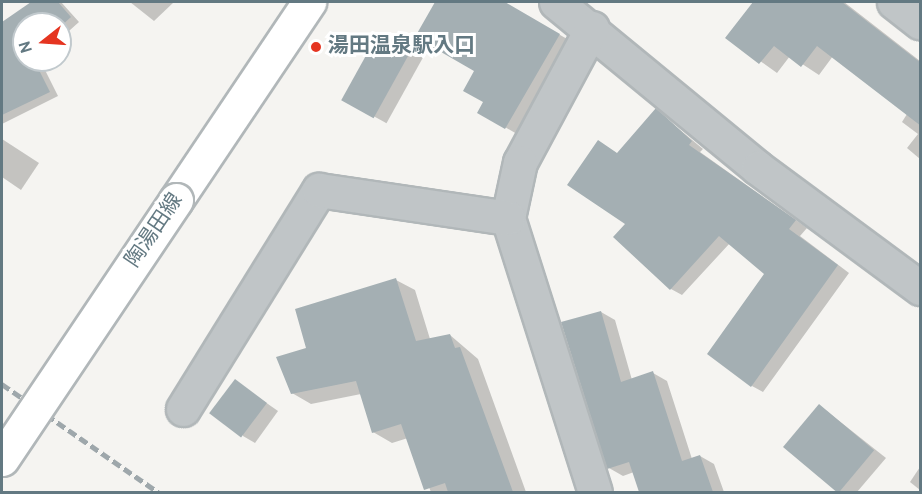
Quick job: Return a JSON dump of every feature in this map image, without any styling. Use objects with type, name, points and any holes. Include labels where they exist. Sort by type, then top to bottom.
[{"type":"main road","name":"陶湯田線","points":[[2,459],[309,2]]},
{"type":"street","points":[[556,2],[592,28],[758,168],[921,288]]},
{"type":"street","points":[[894,2],[921,22]]},
{"type":"street","points":[[592,28],[520,162],[508,218],[595,492]]},
{"type":"street","points":[[183,409],[320,190],[508,218]]},
{"type":"building","points":[[31,2],[58,2],[67,12],[16,12]]},
{"type":"building","points":[[435,2],[505,2],[560,34],[505,129],[477,113],[483,102],[463,91],[474,71],[415,37]]},
{"type":"building","points":[[753,2],[842,2],[921,63],[921,126],[817,46],[801,67],[774,46],[759,64],[725,38]]},
{"type":"building","points":[[12,15],[12,72],[40,72],[50,92],[2,115],[2,22]]},
{"type":"building","points":[[379,32],[411,50],[374,118],[341,100]]},
{"type":"building","points":[[656,108],[692,141],[689,145],[796,220],[789,229],[838,265],[751,387],[707,354],[764,274],[719,236],[670,290],[613,237],[625,224],[567,185],[598,140],[617,153]]},
{"type":"building","points":[[396,278],[416,341],[450,334],[455,348],[460,347],[513,492],[448,492],[445,483],[424,490],[401,424],[372,433],[356,381],[291,394],[276,357],[306,348],[295,309]]},
{"type":"building","points":[[601,311],[621,382],[653,371],[682,461],[700,455],[713,492],[639,492],[629,462],[607,469],[561,322]]},
{"type":"building","points":[[235,379],[267,403],[241,437],[209,413]]},
{"type":"building","points":[[819,404],[874,450],[837,492],[783,447]]},
{"type":"railway","points":[[2,384],[158,492]]},
{"type":"place","name":"湯田温泉駅入口","points":[[316,47]]}]
